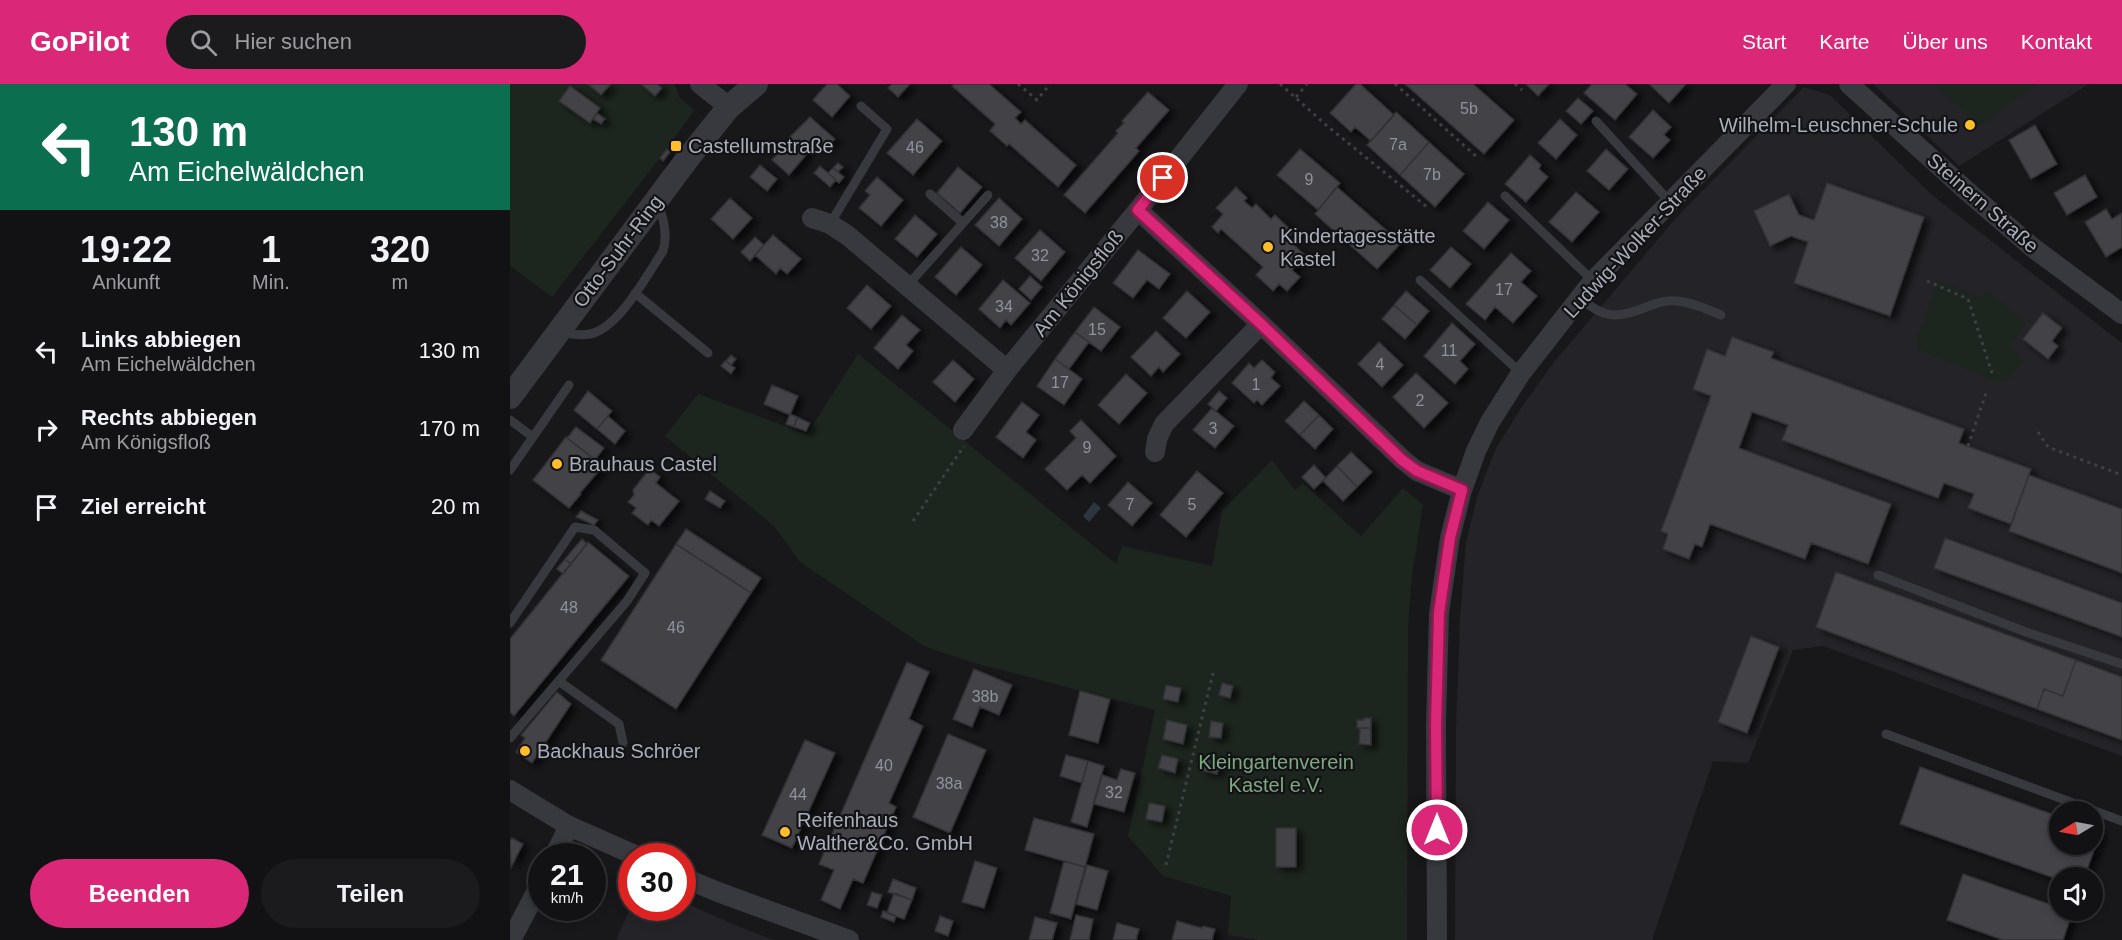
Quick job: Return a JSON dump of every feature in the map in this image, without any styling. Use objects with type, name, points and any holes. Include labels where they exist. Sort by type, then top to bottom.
[{"type":"street","points":[[700,84],[729,107]]},
{"type":"street","name":"Otto-Suhr-Ring","points":[[729,107],[739,84]]},
{"type":"street","name":"Otto-Suhr-Ring","points":[[510,397],[656,199],[729,107],[756,84]]},
{"type":"street","name":"Am Königsfloß","points":[[963,430],[1007,369],[1238,84]]},
{"type":"street","name":"Ludwig-Wolker-Straße","points":[[1437,940],[1436,724],[1439,613],[1450,538],[1462,490],[1490,422],[1521,373],[1580,297],[1786,84]]},
{"type":"street","name":"Steinern Straße","points":[[1849,84],[2032,247],[2122,314]]},
{"type":"street","points":[[1138,210],[1402,460],[1417,471],[1462,490]]},
{"type":"street","points":[[821,221],[848,235],[1007,369]]},
{"type":"street","points":[[1155,452],[1157,439],[1164,424],[1261,324]]},
{"type":"street","points":[[510,790],[569,826],[618,848]]},
{"type":"street","points":[[560,843],[569,826]]},
{"type":"street","points":[[696,883],[849,940]]},
{"type":"street","points":[[511,940],[528,908]]},
{"type":"lane","points":[[821,221],[886,129],[861,106]]},
{"type":"lane","points":[[1596,120],[1670,202]]},
{"type":"lane","points":[[930,194],[963,223]]},
{"type":"lane","points":[[907,286],[988,195]]},
{"type":"lane","points":[[1505,196],[1593,281]]},
{"type":"lane","points":[[556,333],[586,335],[601,331],[610,325],[635,293],[666,243],[664,217],[656,199]]},
{"type":"lane","points":[[1420,280],[1521,373]]},
{"type":"lane","points":[[635,293],[708,353]]},
{"type":"lane","points":[[1580,297],[1594,310],[1608,314],[1630,313],[1665,301],[1677,301],[1699,306],[1720,315]]},
{"type":"lane","points":[[510,470],[569,386]]},
{"type":"lane","points":[[510,420],[533,436]]},
{"type":"lane","points":[[510,623],[575,527],[594,530],[645,573],[627,601],[510,738]]},
{"type":"lane","points":[[1878,575],[2026,632],[2122,664]]},
{"type":"lane","points":[[560,682],[619,724],[623,744]]},
{"type":"lane","points":[[1886,734],[2122,820]]},
{"type":"path","points":[[1018,84],[1037,100],[1050,84]]},
{"type":"path","points":[[1280,84],[1326,125],[1427,207]]},
{"type":"path","points":[[1296,97],[1307,84]]},
{"type":"path","points":[[1395,84],[1477,157]]},
{"type":"path","points":[[1515,84],[1522,90]]},
{"type":"path","points":[[1927,280],[1968,299],[1992,373]]},
{"type":"path","points":[[1968,446],[1987,390]]},
{"type":"path","points":[[913,521],[965,444],[963,430]]},
{"type":"path","points":[[2038,432],[2048,447],[2122,475]]},
{"type":"path","points":[[1166,865],[1213,673]]},
{"type":"shaded area","name":"Wilhelm-Leuschner-Schule","points":[[1873,84],[2089,84],[1959,166]]},
{"type":"shaded area","points":[[1804,87],[1830,95],[1932,195],[2122,343],[2122,756],[1823,646],[1793,650],[1748,763],[1713,761],[1652,940],[1455,940],[1456,727],[1466,542],[1478,494],[1496,448],[1554,362],[1676,218]]},
{"type":"shaded area","points":[[1094,502],[1101,508],[1089,522],[1083,516]]},
{"type":"shaded area","points":[[696,908],[774,940],[616,940],[624,921],[696,921]]},
{"type":"green space","points":[[510,84],[675,84],[679,97],[694,110],[667,149],[552,297],[510,266]]},
{"type":"green space","points":[[1934,84],[2036,84],[1980,126]]},
{"type":"green space","points":[[1937,280],[1983,298],[1986,289],[2026,324],[2010,347],[2024,361],[2003,382],[1995,381],[1919,349],[1917,338]]},
{"type":"green space","name":"Kleingartenverein Kastel e.V.","points":[[858,354],[1116,564],[1122,546],[1212,566],[1222,511],[1272,460],[1295,490],[1303,483],[1361,536],[1403,488],[1423,505],[1412,576],[1408,624],[1407,940],[1259,940],[1228,935],[1231,896],[1163,876],[1128,836],[1155,710],[971,662],[924,646],[800,562],[774,526],[665,436],[698,394],[807,434]]},
{"type":"building","points":[[588,84],[611,84],[601,95]]},
{"type":"building","points":[[641,84],[657,84],[662,88],[655,96]]},
{"type":"building","points":[[827,84],[837,84],[850,96],[832,117],[813,100]]},
{"type":"building","points":[[892,84],[910,84],[898,97],[888,88]]},
{"type":"building","points":[[954,84],[989,84],[1021,112],[1015,118],[1021,124],[1025,120],[1076,165],[1058,187],[1009,144],[1007,146],[990,131],[995,124],[952,86]]},
{"type":"building","points":[[1356,84],[1360,84],[1394,115],[1371,141],[1355,127],[1351,132],[1330,113]]},
{"type":"building","points":[[1405,84],[1473,84],[1514,120],[1484,154]]},
{"type":"building","points":[[1526,84],[1549,84],[1538,96]]},
{"type":"building","points":[[1592,84],[1625,84],[1637,94],[1615,120],[1584,93]]},
{"type":"building","points":[[1649,84],[1686,84],[1669,103]]},
{"type":"building","points":[[570,86],[600,108],[590,123],[559,101]]},
{"type":"building","points":[[1148,92],[1169,110],[1136,148],[1139,151],[1085,213],[1064,195],[1118,133],[1116,131],[1124,123],[1122,121]]},
{"type":"building","points":[[1578,98],[1593,111],[1581,124],[1566,111]]},
{"type":"building","points":[[1653,110],[1671,127],[1664,135],[1670,140],[1653,158],[1629,137]]},
{"type":"building","points":[[1396,112],[1429,142],[1400,175],[1367,145]]},
{"type":"building","points":[[597,113],[605,119],[601,124],[593,119]]},
{"type":"building","points":[[810,117],[835,139],[826,149],[816,140],[805,153],[788,139]]},
{"type":"building","points":[[917,119],[942,141],[913,175],[887,153]]},
{"type":"building","points":[[1560,119],[1577,135],[1556,159],[1538,143]]},
{"type":"building","points":[[2035,125],[2057,164],[2031,179],[2009,140]]},
{"type":"building","points":[[790,140],[806,155],[789,175],[772,160]]},
{"type":"building","points":[[1429,142],[1464,174],[1435,207],[1400,175]]},
{"type":"building","points":[[667,149],[670,152],[663,161],[660,158]]},
{"type":"building","points":[[1300,149],[1340,183],[1318,210],[1277,175]]},
{"type":"building","points":[[1606,149],[1628,169],[1609,190],[1587,171]]},
{"type":"building","points":[[1530,155],[1541,165],[1539,169],[1548,177],[1526,202],[1505,184]]},
{"type":"building","points":[[838,163],[843,167],[838,172],[833,168]]},
{"type":"building","points":[[760,165],[777,179],[767,191],[750,177]]},
{"type":"building","points":[[820,166],[836,180],[830,187],[814,173]]},
{"type":"building","points":[[958,167],[982,187],[960,213],[937,193]]},
{"type":"building","points":[[833,168],[844,177],[839,183],[828,173]]},
{"type":"building","points":[[2085,175],[2097,197],[2067,215],[2054,193]]},
{"type":"building","points":[[877,177],[903,200],[881,226],[859,208],[870,195],[865,191]]},
{"type":"building","points":[[1827,183],[1924,217],[1890,316],[1794,283],[1808,242],[1791,236],[1770,246],[1754,211],[1789,194],[1799,215],[1814,220]]},
{"type":"building","name":"Kindertagesstätte Kastel","points":[[1236,187],[1247,198],[1244,201],[1252,208],[1256,204],[1271,219],[1275,215],[1293,232],[1287,239],[1305,255],[1292,270],[1300,277],[1287,291],[1279,284],[1273,291],[1256,275],[1263,267],[1221,229],[1218,233],[1212,227],[1223,214],[1216,208]]},
{"type":"building","points":[[1337,187],[1401,243],[1377,269],[1315,214]]},
{"type":"building","points":[[1576,192],[1599,212],[1572,242],[1549,222]]},
{"type":"building","points":[[730,198],[752,218],[733,239],[711,219]]},
{"type":"building","points":[[999,198],[1022,219],[999,246],[975,225]]},
{"type":"building","points":[[1488,202],[1509,220],[1484,249],[1463,231]]},
{"type":"building","points":[[2106,209],[2112,219],[2122,213],[2122,247],[2106,257],[2085,222]]},
{"type":"building","points":[[915,215],[937,234],[917,257],[895,239]]},
{"type":"building","points":[[1040,230],[1065,252],[1041,281],[1015,258]]},
{"type":"building","points":[[773,235],[801,259],[787,274],[780,268],[776,274],[755,255]]},
{"type":"building","points":[[755,237],[764,245],[750,261],[741,252]]},
{"type":"building","points":[[961,247],[982,265],[956,295],[935,277]]},
{"type":"building","points":[[1451,247],[1471,264],[1450,288],[1430,270]]},
{"type":"building","points":[[1138,250],[1170,274],[1159,289],[1147,280],[1133,298],[1113,283]]},
{"type":"building","points":[[1511,253],[1531,271],[1521,282],[1537,296],[1513,323],[1495,307],[1485,320],[1466,304]]},
{"type":"building","points":[[1030,276],[1042,287],[1031,300],[1019,289]]},
{"type":"building","points":[[1003,280],[1030,303],[1011,325],[1006,320],[1000,328],[979,309]]},
{"type":"building","points":[[867,285],[891,306],[871,329],[847,308]]},
{"type":"building","points":[[1187,291],[1210,312],[1186,338],[1163,318]]},
{"type":"building","points":[[1406,291],[1429,311],[1417,325],[1394,305]]},
{"type":"building","points":[[1394,305],[1417,325],[1405,339],[1382,319]]},
{"type":"building","points":[[1094,307],[1120,327],[1101,351],[1075,332]]},
{"type":"building","points":[[2043,313],[2062,328],[2052,341],[2058,346],[2048,359],[2023,339]]},
{"type":"building","points":[[902,315],[920,330],[906,345],[913,351],[898,369],[874,348]]},
{"type":"building","points":[[1452,323],[1475,344],[1460,361],[1468,369],[1455,384],[1424,356]]},
{"type":"building","points":[[1156,331],[1180,354],[1163,372],[1159,367],[1151,376],[1131,357]]},
{"type":"building","points":[[1075,332],[1089,342],[1069,369],[1055,359]]},
{"type":"building","points":[[1732,337],[1774,352],[1771,358],[1964,429],[1959,443],[2031,469],[2011,524],[1968,508],[1974,494],[1944,483],[1938,498],[1782,440],[1788,425],[1752,412],[1739,448],[1891,504],[1868,564],[1811,543],[1805,559],[1710,524],[1702,547],[1695,544],[1689,559],[1663,549],[1668,534],[1661,531],[1711,396],[1693,389],[1707,349],[1725,356]]},
{"type":"building","points":[[1379,342],[1403,365],[1382,387],[1358,364]]},
{"type":"building","points":[[731,355],[736,359],[731,365],[726,361]]},
{"type":"building","points":[[1055,359],[1082,379],[1064,405],[1037,386]]},
{"type":"building","points":[[953,360],[974,379],[955,402],[933,382]]},
{"type":"building","points":[[1262,360],[1275,372],[1271,378],[1280,386],[1262,405],[1257,400],[1254,403],[1232,383],[1249,363],[1254,368]]},
{"type":"building","points":[[725,361],[735,368],[731,374],[721,366]]},
{"type":"building","points":[[1416,373],[1448,403],[1424,428],[1393,397]]},
{"type":"building","points":[[1126,374],[1147,393],[1119,424],[1098,405]]},
{"type":"building","points":[[772,385],[798,396],[790,415],[764,404]]},
{"type":"building","points":[[588,391],[612,411],[597,429],[574,410]]},
{"type":"building","points":[[1219,391],[1227,398],[1216,411],[1208,404]]},
{"type":"building","points":[[1304,401],[1319,415],[1300,435],[1285,421]]},
{"type":"building","points":[[1022,402],[1039,415],[1026,432],[1036,440],[1023,458],[996,437]]},
{"type":"building","points":[[1212,408],[1234,426],[1215,448],[1193,430]]},
{"type":"building","points":[[790,414],[797,417],[794,427],[786,424]]},
{"type":"building","points":[[1319,415],[1333,429],[1315,449],[1300,435]]},
{"type":"building","points":[[608,416],[625,431],[615,444],[597,429]]},
{"type":"building","points":[[797,417],[810,423],[806,431],[794,427]]},
{"type":"building","points":[[1081,420],[1116,456],[1090,483],[1082,475],[1067,490],[1045,469],[1076,438],[1070,431]]},
{"type":"building","points":[[576,427],[604,448],[595,460],[567,438]]},
{"type":"building","points":[[566,437],[603,466],[569,508],[533,480]]},
{"type":"building","points":[[1351,452],[1372,472],[1357,487],[1337,466]]},
{"type":"building","points":[[1314,465],[1326,478],[1314,489],[1302,477]]},
{"type":"building","points":[[1337,466],[1357,487],[1343,501],[1323,481]]},
{"type":"building","points":[[651,470],[660,477],[656,483],[679,501],[659,526],[651,520],[648,525],[632,513],[636,508],[628,502],[634,495],[633,490]]},
{"type":"building","points":[[1197,471],[1223,493],[1186,537],[1160,515]]},
{"type":"building","points":[[2029,475],[2122,509],[2122,573],[2009,531]]},
{"type":"building","points":[[1128,482],[1152,503],[1132,526],[1108,505]]},
{"type":"building","points":[[710,491],[725,501],[720,508],[705,499]]},
{"type":"building","points":[[581,511],[598,520],[594,525],[576,517]]},
{"type":"building","points":[[686,529],[761,578],[751,593],[676,544]]},
{"type":"building","points":[[1945,538],[2122,603],[2122,637],[1934,568]]},
{"type":"building","points":[[582,539],[587,544],[571,564],[565,559]]},
{"type":"building","points":[[588,542],[629,576],[514,716],[510,712],[510,639]]},
{"type":"building","points":[[676,544],[751,593],[676,709],[601,660]]},
{"type":"building","points":[[565,559],[571,564],[563,574],[557,569]]},
{"type":"building","points":[[1836,572],[2076,660],[2063,696],[2044,689],[2037,709],[1816,627]]},
{"type":"building","points":[[1751,636],[1779,647],[1747,733],[1718,722]]},
{"type":"building","points":[[2076,660],[2122,677],[2122,740],[2037,709],[2044,689],[2063,696]]},
{"type":"building","points":[[907,662],[929,672],[909,719],[923,726],[889,803],[896,807],[863,883],[853,879],[840,909],[821,900],[834,870],[819,864]]},
{"type":"building","points":[[974,669],[1012,685],[999,715],[980,707],[972,727],[953,719]]},
{"type":"building","points":[[1222,683],[1233,686],[1230,698],[1219,695]]},
{"type":"building","points":[[1166,685],[1181,688],[1178,702],[1163,699]]},
{"type":"building","points":[[1080,691],[1110,699],[1098,743],[1069,735]]},
{"type":"building","points":[[557,692],[571,704],[532,763],[516,752],[525,738],[521,735]]},
{"type":"building","points":[[1364,718],[1371,718],[1371,728],[1357,728],[1357,720],[1364,720]]},
{"type":"building","points":[[1167,720],[1187,725],[1183,744],[1163,739]]},
{"type":"building","points":[[1211,721],[1223,723],[1221,738],[1209,737]]},
{"type":"building","points":[[1360,728],[1371,728],[1371,745],[1359,744]]},
{"type":"building","points":[[948,734],[986,750],[950,833],[913,817]]},
{"type":"building","points":[[805,740],[835,753],[792,848],[762,835]]},
{"type":"building","points":[[1066,755],[1088,761],[1082,783],[1060,776]]},
{"type":"building","points":[[1162,755],[1178,759],[1175,773],[1158,768]]},
{"type":"building","points":[[1202,759],[1220,763],[1217,774],[1200,770]]},
{"type":"building","points":[[1088,761],[1104,766],[1087,827],[1071,822]]},
{"type":"building","points":[[1920,767],[2049,813],[2049,855],[2092,855],[2088,867],[2049,867],[2049,876],[1900,824]]},
{"type":"building","points":[[1121,769],[1135,773],[1124,812],[1094,804],[1102,775],[1117,780]]},
{"type":"building","points":[[1149,803],[1165,806],[1162,822],[1146,819]]},
{"type":"building","points":[[1034,818],[1094,834],[1085,867],[1025,850]]},
{"type":"building","points":[[1276,828],[1296,828],[1296,867],[1276,867]]},
{"type":"building","points":[[512,838],[523,844],[511,867],[510,841]]},
{"type":"building","points":[[975,861],[997,868],[984,908],[962,902]]},
{"type":"building","points":[[1064,861],[1085,867],[1071,919],[1050,913]]},
{"type":"building","points":[[1087,865],[1108,871],[1097,910],[1076,904]]},
{"type":"building","points":[[1963,874],[2049,904],[2049,921],[2069,921],[2063,940],[2003,940],[1947,920]]},
{"type":"building","points":[[893,879],[916,888],[912,900],[888,892]]},
{"type":"building","points":[[872,892],[882,895],[877,908],[867,905]]},
{"type":"building","points":[[894,893],[912,900],[904,919],[887,913]]},
{"type":"building","points":[[883,911],[896,916],[894,922],[881,917]]},
{"type":"building","points":[[1076,915],[1093,919],[1089,940],[1070,940]]},
{"type":"building","points":[[940,916],[953,921],[948,936],[935,931]]},
{"type":"building","points":[[1035,917],[1057,923],[1052,940],[1029,940]]},
{"type":"building","points":[[1177,921],[1215,929],[1212,940],[1172,940]]},
{"type":"building","points":[[1117,923],[1139,929],[1136,940],[1113,940]]},
{"type":"place","name":"Wilhelm-Leuschner-Schule","points":[[1970,125]]},
{"type":"place","name":"Castellumstraße","points":[[676,146]]},
{"type":"place","name":"Kindertagesstätte Kastel","points":[[1268,247]]},
{"type":"place","name":"Brauhaus Castel","points":[[557,464]]},
{"type":"place","name":"Backhaus Schröer","points":[[525,751]]},
{"type":"place","name":"Reifenhaus Walther&Co. GmbH","points":[[785,832]]},
{"type":"route","points":[[1163,178],[1138,210],[1402,460],[1439,482],[1462,490],[1444,570],[1439,613],[1436,724],[1437,830]]}]
